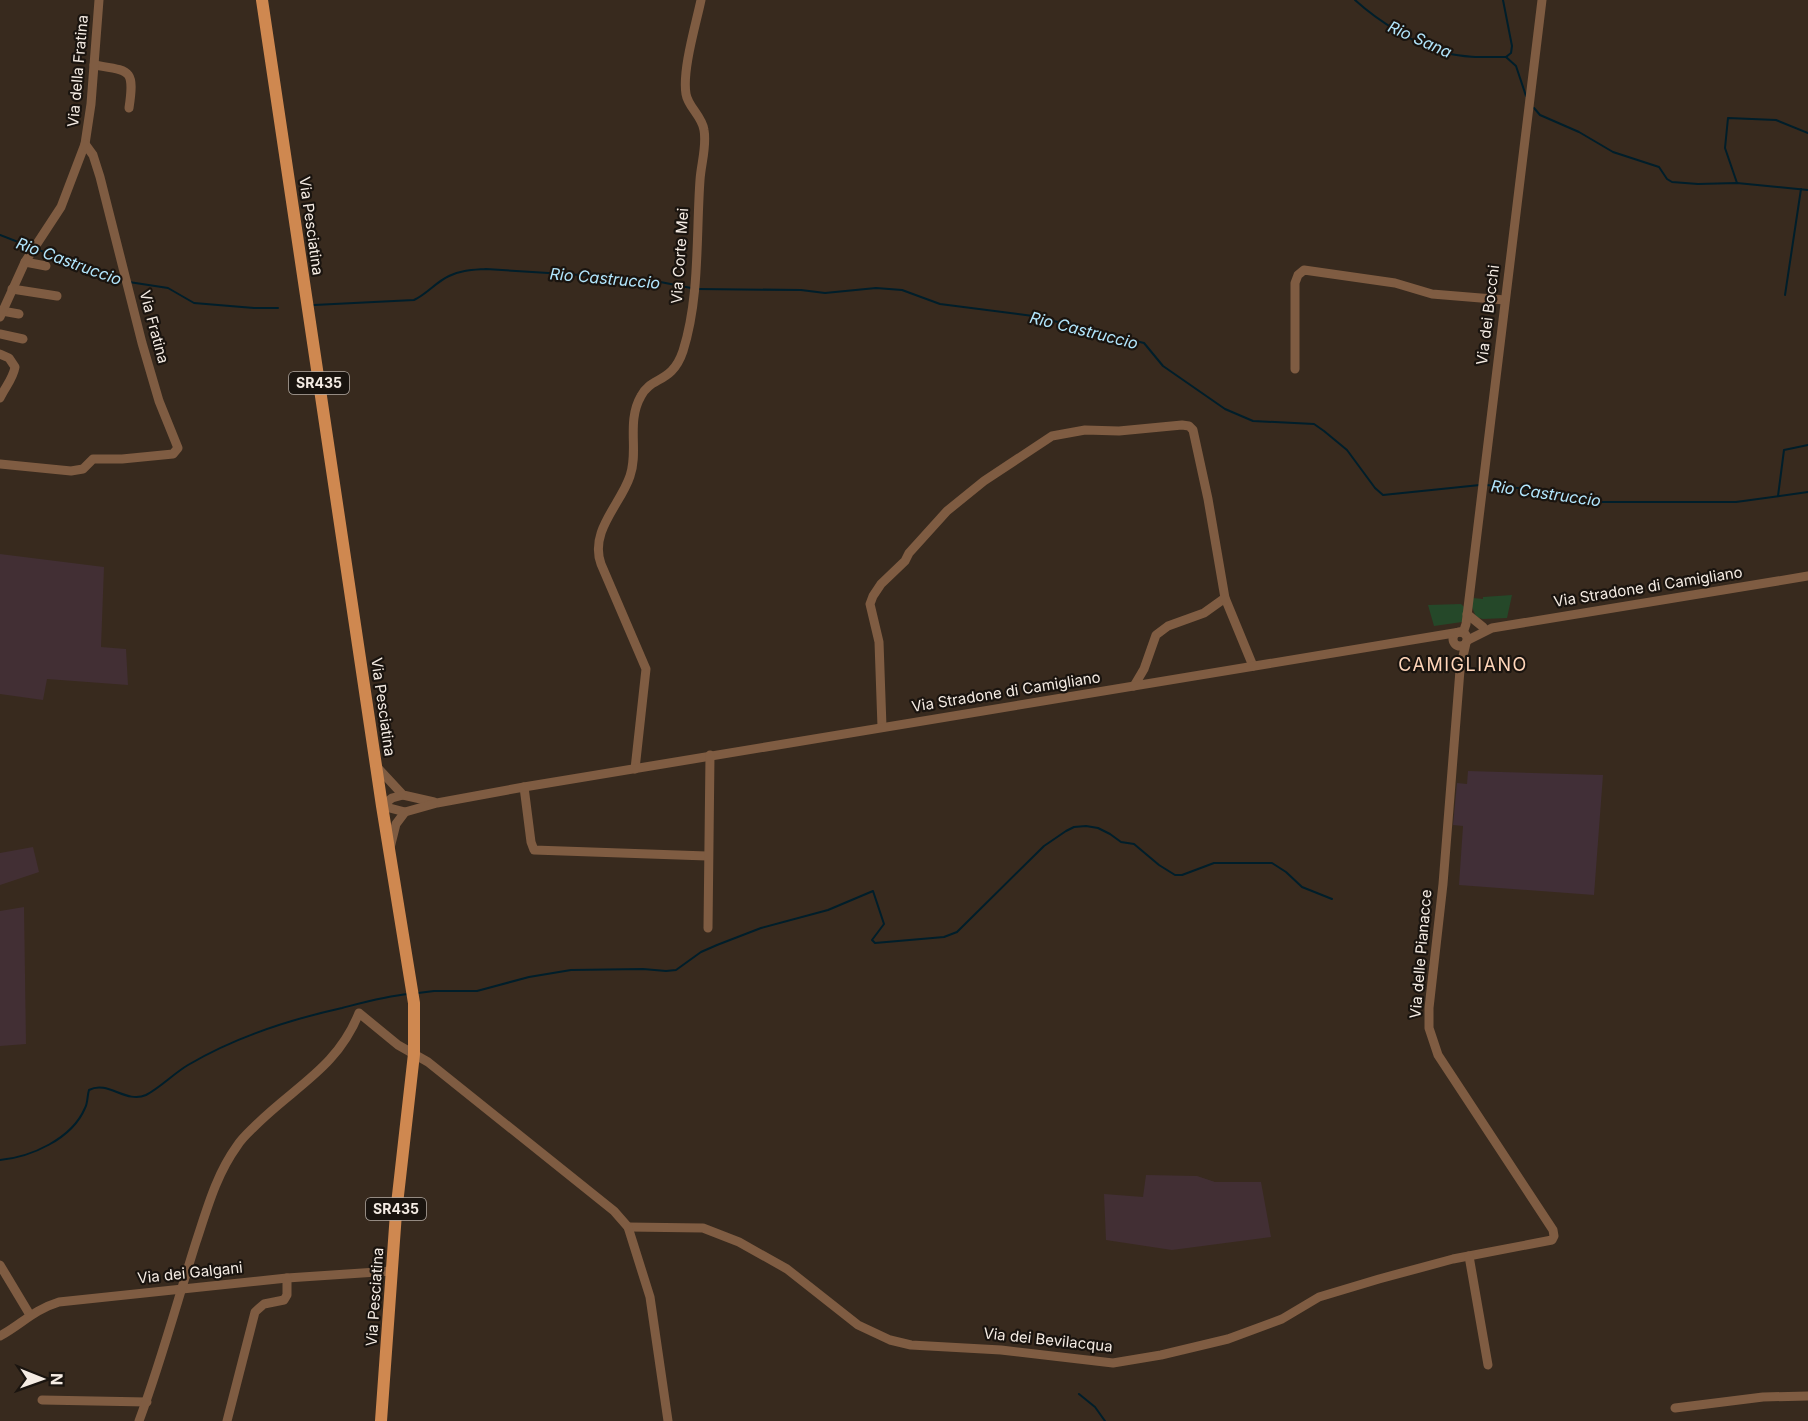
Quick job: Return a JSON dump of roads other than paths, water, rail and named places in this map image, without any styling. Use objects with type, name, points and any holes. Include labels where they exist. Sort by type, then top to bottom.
[{"type":"main road","name":"Via Pesciatina","points":[[262,0],[382,806],[413,994],[414,1054],[404,1127],[381,1421]]},
{"type":"street","name":"Via della Fratina","points":[[1,314],[25,262],[62,207],[85,144],[99,0]]},
{"type":"street","name":"Via Corte Mei","points":[[635,769],[646,669],[599,558],[599,542],[604,526],[630,477],[634,462],[632,438],[640,396],[675,369],[686,341],[695,283],[700,179],[705,139],[704,128],[688,101],[686,92],[687,70],[701,0]]},
{"type":"street","name":"Via dei Bocchi","points":[[1462,639],[1467,614],[1542,0]]},
{"type":"street","points":[[94,65],[124,70],[132,77],[133,86],[129,108]]},
{"type":"street","name":"Via Fratina","points":[[0,464],[71,471],[83,469],[93,459],[122,459],[173,454],[178,448],[159,401],[100,177],[93,155],[85,144]]},
{"type":"street","points":[[25,262],[46,266]]},
{"type":"street","points":[[1295,369],[1295,283],[1298,275],[1304,270],[1395,283],[1432,294],[1505,300]]},
{"type":"street","points":[[12,289],[57,296]]},
{"type":"street","points":[[1,314],[19,314]]},
{"type":"street","points":[[0,334],[23,339]]},
{"type":"street","points":[[0,354],[9,357],[15,367],[0,398]]},
{"type":"street","points":[[882,727],[879,642],[870,604],[881,584],[905,561],[909,553],[946,512],[984,481],[1023,453],[1052,436],[1085,430],[1119,431],[1182,425],[1189,426],[1193,430],[1225,598],[1253,666]]},
{"type":"street","name":"Via Stradone di Camigliano","points":[[405,812],[437,803],[524,787],[1431,637],[1462,639],[1487,627],[1808,576]]},
{"type":"street","points":[[1134,686],[1144,669],[1156,635],[1168,626],[1204,613],[1225,598]]},
{"type":"street","points":[[1467,614],[1487,627]]},
{"type":"street","name":"Via delle Pianacce","points":[[1462,639],[1443,884],[1430,991],[1430,1028],[1438,1055],[1553,1230],[1552,1240]]},
{"type":"street","points":[[708,928],[710,756]]},
{"type":"street","points":[[376,766],[403,795],[392,798],[382,806]]},
{"type":"street","points":[[524,787],[534,850],[708,856]]},
{"type":"street","name":"Via Stradone di Camigliano","points":[[403,795],[437,803]]},
{"type":"street","points":[[382,806],[405,812],[396,824],[390,850]]},
{"type":"street","points":[[140,1421],[157,1374],[181,1290],[219,1173],[238,1143],[277,1104],[315,1075],[341,1048],[359,1013],[398,1045],[428,1062],[614,1211],[628,1227],[650,1297],[668,1421]]},
{"type":"street","name":"Via dei Bevilacqua","points":[[628,1227],[703,1228],[739,1242],[787,1269],[858,1325],[890,1340],[911,1345],[1001,1350],[1113,1363],[1228,1340],[1282,1318],[1319,1297],[1379,1279],[1469,1256],[1552,1240]]},
{"type":"street","points":[[1469,1256],[1488,1365]]},
{"type":"street","points":[[0,1265],[30,1315]]},
{"type":"street","name":"Via dei Galgani","points":[[0,1336],[30,1315],[59,1302],[287,1278],[392,1271]]},
{"type":"street","points":[[227,1421],[255,1312],[264,1304],[284,1300],[288,1291],[287,1278]]},
{"type":"street","points":[[1675,1408],[1763,1397],[1808,1396]]},
{"type":"street","points":[[42,1400],[147,1402]]},
{"type":"waterway","name":"Rio Sana","points":[[1355,0],[1398,31],[1434,49],[1461,56],[1506,57],[1511,53],[1512,46],[1503,0]]},
{"type":"waterway","points":[[1506,57],[1516,66],[1526,96]]},
{"type":"waterway","points":[[1534,108],[1540,115],[1579,132],[1613,152],[1659,167],[1667,179],[1672,182],[1737,183],[1808,190]]},
{"type":"waterway","points":[[1737,183],[1725,148],[1728,118],[1776,120],[1808,133]]},
{"type":"waterway","points":[[1785,295],[1801,189]]},
{"type":"waterway","name":"Rio Castruccio","points":[[0,235],[31,247]]},
{"type":"waterway","name":"Rio Castruccio","points":[[36,249],[124,282]]},
{"type":"waterway","name":"Rio Castruccio","points":[[314,305],[414,300],[454,274],[486,269],[645,279],[691,288]]},
{"type":"waterway","name":"Rio Castruccio","points":[[129,282],[168,288],[194,303],[278,308]]},
{"type":"waterway","name":"Rio Castruccio","points":[[697,289],[801,290],[825,293],[876,288],[902,290],[940,304],[1033,316],[1144,343],[1163,366],[1225,409],[1253,421],[1314,424],[1347,450],[1375,488],[1383,495],[1480,485]]},
{"type":"waterway","points":[[1778,496],[1784,450],[1808,445]]},
{"type":"waterway","name":"Rio Castruccio","points":[[1486,485],[1540,490],[1591,502],[1736,502],[1808,492]]},
{"type":"waterway","points":[[418,993],[477,991],[529,977],[571,970],[676,970],[701,952],[717,945],[761,928],[828,910],[873,891],[884,924],[872,940],[875,943],[944,937],[957,932],[1044,846],[1074,827],[1098,828],[1121,842],[1134,844],[1175,875],[1182,875],[1214,863],[1272,863],[1302,887],[1332,899]]},
{"type":"waterway","points":[[0,1160],[25,1155],[61,1137],[79,1119],[86,1106],[89,1090],[103,1088],[131,1097],[146,1095],[188,1065],[262,1030],[302,1018],[409,994]]},
{"type":"waterway","points":[[1079,1394],[1095,1407],[1105,1421]]},
{"type":"district","name":"CAMIGLIANO","points":[[1463,665]]}]
